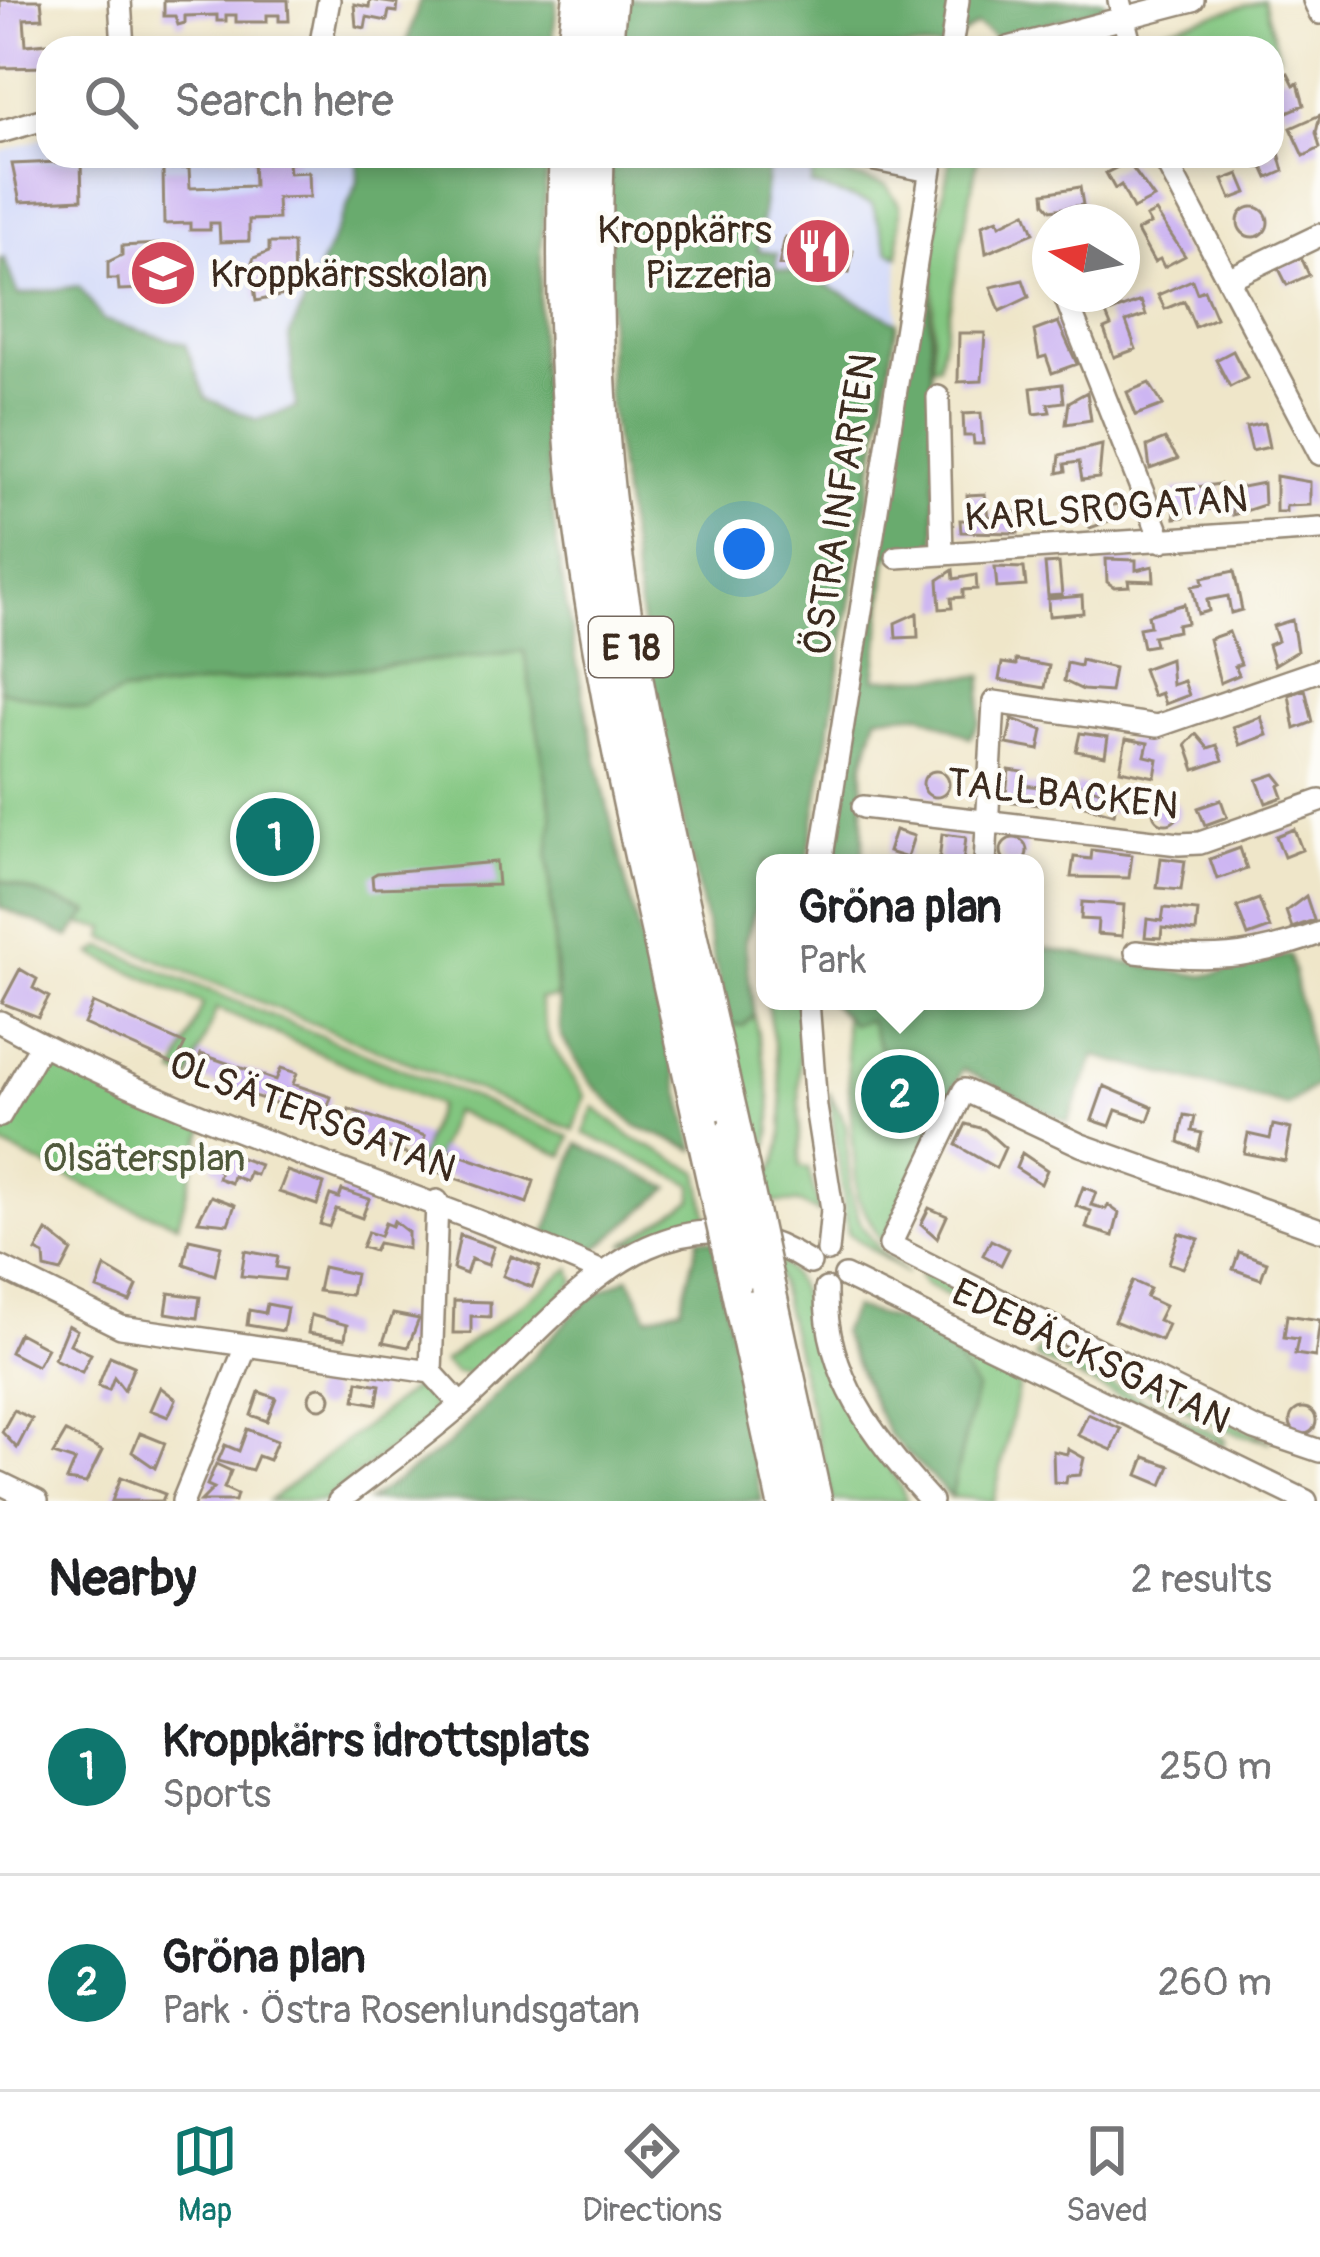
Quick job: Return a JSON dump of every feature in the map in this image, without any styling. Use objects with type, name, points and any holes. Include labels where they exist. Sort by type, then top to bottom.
[{"type":"highway","points":[[576,36],[580,0]]},
{"type":"highway","points":[[606,36],[610,0]]},
{"type":"highway","name":"E 18","points":[[566,168],[565,293],[582,537],[601,653],[752,1283],[815,1501]]},
{"type":"highway","name":"E 18","points":[[597,168],[595,294],[612,528],[717,1126]]},
{"type":"highway","name":"E 18","points":[[752,1283],[784,1501]]},
{"type":"street","points":[[120,0],[122,36]]},
{"type":"street","points":[[322,36],[329,0]]},
{"type":"street","points":[[952,36],[958,0]]},
{"type":"street","points":[[1044,36],[1121,10],[1193,0]]},
{"type":"street","points":[[1314,0],[1320,14]]},
{"type":"street","points":[[0,132],[36,122]]},
{"type":"street","name":"ÖSTRA INFARTEN","points":[[822,854],[930,168]]},
{"type":"street","points":[[1169,168],[1320,454]]},
{"type":"street","points":[[1228,279],[1320,235]]},
{"type":"street","points":[[1071,312],[1162,541]]},
{"type":"street","points":[[938,397],[942,554]]},
{"type":"street","name":"KARLSROGATAN","points":[[897,557],[1320,529]]},
{"type":"street","points":[[985,854],[994,702],[1157,726],[1320,670]]},
{"type":"street","name":"TALLBACKEN","points":[[863,807],[1200,844],[1320,801]]},
{"type":"street","points":[[1136,952],[1204,961],[1263,954],[1320,933]]},
{"type":"street","points":[[809,1010],[816,1107],[832,1209],[812,1281],[836,1282]]},
{"type":"street","name":"OLSÄTERSGATAN","points":[[0,1022],[41,1045],[215,1118],[437,1201],[602,1272]]},
{"type":"street","points":[[0,1116],[41,1045]]},
{"type":"street","points":[[1320,1230],[1081,1145],[964,1090],[892,1249],[1256,1429],[1320,1450]]},
{"type":"street","points":[[431,1372],[437,1201]]},
{"type":"street","points":[[338,1501],[461,1405],[602,1272],[638,1250],[698,1229],[741,1232],[845,1262],[825,1330],[853,1399],[890,1456],[932,1501]]},
{"type":"street","points":[[0,1267],[121,1327],[244,1349],[431,1372],[461,1405]]},
{"type":"street","name":"EDEBÄCKSGATAN","points":[[836,1282],[1306,1501]]},
{"type":"street","points":[[183,1501],[244,1349]]},
{"type":"street","points":[[0,1483],[37,1501]]},
{"type":"shaded area","name":"Kroppkärrsskolan","points":[[36,141],[36,168],[358,168],[358,182],[289,337],[296,408],[257,420],[206,398],[184,344],[102,320],[79,286],[18,296],[0,259],[0,152]]},
{"type":"shaded area","points":[[768,168],[815,168],[886,185],[900,206],[897,322],[804,275],[776,269],[758,250]]},
{"type":"green space","points":[[420,0],[557,0],[553,36],[409,36]]},
{"type":"green space","points":[[621,0],[1104,0],[1106,6],[1003,36],[993,36],[977,25],[961,36],[617,36]]},
{"type":"green space","points":[[1264,0],[1274,36],[1153,36],[1152,32]]},
{"type":"green space","points":[[358,168],[546,168],[539,320],[554,527],[592,738],[695,1150],[634,1125],[590,1082],[561,1036],[548,855],[553,819],[524,651],[121,693],[88,710],[0,690],[0,259],[4,258],[18,295],[79,286],[103,320],[185,344],[206,398],[257,420],[296,408],[289,337],[358,182]]},
{"type":"green space","points":[[610,168],[768,168],[758,250],[777,254],[776,269],[804,274],[897,322],[808,854],[756,854],[756,908],[745,941],[754,1015],[743,1026],[729,1024],[650,678],[608,394]]},
{"type":"green space","points":[[814,168],[818,168],[886,185],[900,206],[899,256],[889,252],[872,204],[811,185]]},
{"type":"green space","points":[[949,168],[976,168],[939,365],[933,367],[933,244]]},
{"type":"green space","points":[[919,280],[929,283],[936,545],[888,555],[875,679],[983,676],[979,723],[970,737],[921,714],[877,716],[863,766],[863,854],[832,854]]},
{"type":"green space","points":[[524,651],[553,819],[548,855],[556,998],[539,999],[549,1041],[585,1096],[574,1130],[104,938],[106,928],[79,924],[88,911],[0,880],[0,690],[88,709],[121,693]]},
{"type":"green space","points":[[0,880],[89,912],[69,937],[0,907]]},
{"type":"green space","points":[[103,947],[570,1137],[564,1156],[453,1111],[430,1173],[416,1167],[438,1105],[217,1008],[189,1079],[175,1074],[203,1004],[92,954]]},
{"type":"green space","points":[[1044,949],[1204,976],[1290,955],[1317,1084],[1288,1106],[1095,1056],[1068,1122],[962,1069],[938,1124],[915,1112],[903,1113],[876,1066],[884,1058],[869,1020],[852,1024],[838,1010],[1044,1010]]},
{"type":"green space","points":[[768,1010],[799,1010],[800,1167],[808,1168],[820,1213],[799,1203],[760,1202],[758,1185],[772,1170],[780,1150],[779,1073]]},
{"type":"green space","points":[[844,1010],[857,1010],[959,1077],[882,1243],[857,1197]]},
{"type":"green space","points":[[754,1015],[771,1112],[760,1168],[752,1168],[749,1114],[729,1024],[743,1026]]},
{"type":"green space","name":"Olsätersplan","points":[[50,1058],[204,1129],[178,1224],[125,1205],[0,1144],[0,1135],[42,1062]]},
{"type":"green space","points":[[829,1092],[846,1125],[850,1191],[861,1224],[881,1252],[907,1274],[848,1233]]},
{"type":"green space","points":[[594,1107],[631,1137],[699,1172],[708,1221],[623,1245],[693,1200],[693,1185],[584,1133]]},
{"type":"green space","points":[[578,1144],[670,1188],[590,1254],[546,1233]]},
{"type":"green space","points":[[699,1238],[714,1241],[762,1501],[368,1501],[449,1444],[588,1299],[629,1277],[648,1317],[681,1307]]},
{"type":"green space","points":[[773,1257],[785,1266],[799,1289],[813,1343],[828,1375],[907,1501],[833,1501]]},
{"type":"green space","points":[[571,1268],[575,1282],[481,1374],[455,1373],[443,1362]]},
{"type":"green space","points":[[927,1273],[1271,1442],[1239,1435],[924,1284],[919,1275]]},
{"type":"green space","points":[[853,1308],[940,1332],[976,1389],[951,1497],[888,1434],[841,1332]]},
{"type":"green space","points":[[940,1332],[1022,1370],[994,1501],[951,1497],[976,1389]]},
{"type":"green space","points":[[1038,1349],[1225,1439],[1224,1445],[1035,1357]]},
{"type":"green space","points":[[420,1383],[431,1393],[433,1416],[323,1501],[269,1501]]},
{"type":"building","points":[[0,0],[41,0],[43,18],[24,19],[26,45],[36,44],[36,67],[0,68]]},
{"type":"building","points":[[164,0],[288,0],[289,21],[279,21],[279,15],[267,15],[267,22],[236,22],[236,15],[226,15],[226,21],[217,21],[217,15],[185,16],[185,23],[178,25],[175,16],[164,16]]},
{"type":"building","points":[[370,0],[398,4],[397,12],[389,11],[387,21],[367,17],[365,28],[356,26],[354,4],[369,7]]},
{"type":"building","points":[[1288,73],[1294,85],[1298,83],[1304,105],[1285,113],[1284,110],[1284,75]]},
{"type":"building","points":[[1320,115],[1316,133],[1320,148],[1304,156],[1291,128]]},
{"type":"building","points":[[12,164],[81,168],[82,199],[20,202]]},
{"type":"building","points":[[189,168],[190,188],[254,186],[253,168],[309,172],[310,197],[277,198],[278,219],[249,220],[249,241],[220,242],[219,223],[210,223],[210,230],[190,230],[190,223],[164,224],[163,169]]},
{"type":"building","points":[[1132,168],[1154,198],[1140,205],[1130,204],[1121,185],[1115,189],[1106,173]]},
{"type":"building","points":[[1263,168],[1283,168],[1284,171],[1268,178]]},
{"type":"building","points":[[1239,174],[1247,193],[1231,199],[1223,180]]},
{"type":"building","points":[[1080,187],[1083,204],[1046,204],[1044,193]]},
{"type":"building","points":[[1253,207],[1264,211],[1268,222],[1264,233],[1253,237],[1242,233],[1238,222],[1242,211]]},
{"type":"building","points":[[1026,212],[1032,234],[986,253],[982,225],[998,219],[1000,225]]},
{"type":"building","points":[[1156,212],[1185,256],[1164,267],[1160,259],[1154,262],[1140,236],[1140,229],[1150,224],[1146,217]]},
{"type":"building","points":[[785,237],[853,251],[849,273],[779,265]]},
{"type":"building","points":[[178,243],[179,279],[172,279],[173,288],[119,290],[118,279],[108,279],[108,262],[122,255],[122,246]]},
{"type":"building","points":[[269,243],[293,243],[294,293],[256,301],[251,266],[254,258],[269,252]]},
{"type":"building","points":[[1301,257],[1309,275],[1287,285],[1278,267]]},
{"type":"building","points":[[1023,280],[1029,297],[1000,311],[991,287]]},
{"type":"building","points":[[1192,280],[1197,293],[1204,290],[1216,318],[1195,327],[1184,301],[1165,309],[1158,295]]},
{"type":"building","points":[[1140,301],[1146,315],[1126,322],[1136,349],[1114,357],[1104,329],[1111,326],[1106,314],[1140,312]]},
{"type":"building","points":[[1058,322],[1077,364],[1052,373],[1046,356],[1039,358],[1034,331]]},
{"type":"building","points":[[959,333],[985,333],[982,381],[958,382]]},
{"type":"building","points":[[1233,351],[1247,378],[1230,387],[1216,360]]},
{"type":"building","points":[[1149,383],[1163,405],[1136,415],[1127,392]]},
{"type":"building","points":[[1062,384],[1064,402],[1048,404],[1050,412],[1034,414],[1031,388]]},
{"type":"building","points":[[1087,392],[1091,420],[1066,424],[1069,402]]},
{"type":"building","points":[[981,413],[983,444],[974,444],[973,436],[964,436],[963,414]]},
{"type":"building","points":[[1264,423],[1269,447],[1252,451],[1246,427]]},
{"type":"building","points":[[1165,439],[1178,459],[1150,469],[1147,446]]},
{"type":"building","points":[[1102,445],[1099,478],[1082,480],[1079,462],[1065,464],[1066,471],[1058,473],[1060,455]]},
{"type":"building","points":[[1276,476],[1310,482],[1310,505],[1286,506],[1286,512],[1276,512]]},
{"type":"building","points":[[1263,483],[1264,505],[1233,515],[1232,489]]},
{"type":"building","points":[[1220,484],[1221,508],[1184,511],[1184,517],[1175,518],[1173,490]]},
{"type":"building","points":[[985,494],[988,517],[1017,511],[1018,533],[961,532],[960,520],[968,520],[967,495]]},
{"type":"building","points":[[1119,504],[1121,517],[1090,528],[1087,509]]},
{"type":"building","points":[[1106,559],[1136,560],[1136,570],[1153,566],[1154,581],[1128,580],[1129,586],[1114,587],[1107,582]]},
{"type":"building","points":[[1059,563],[1062,595],[1048,596],[1045,564]]},
{"type":"building","points":[[995,567],[1024,568],[1026,586],[997,588]]},
{"type":"building","points":[[953,570],[954,579],[976,575],[977,589],[963,590],[963,597],[951,598],[952,608],[940,609],[938,580]]},
{"type":"building","points":[[1234,571],[1242,610],[1231,613],[1228,596],[1207,600],[1209,611],[1198,614],[1192,586],[1203,584],[1202,578]]},
{"type":"building","points":[[1082,596],[1083,613],[1049,616],[1048,599]]},
{"type":"building","points":[[1184,604],[1187,623],[1177,625],[1178,631],[1153,636],[1155,645],[1143,647],[1139,628],[1150,626],[1148,615]]},
{"type":"building","points":[[917,613],[918,637],[896,638],[895,623]]},
{"type":"building","points":[[1292,620],[1297,651],[1274,665],[1268,645],[1278,641],[1273,626]]},
{"type":"building","points":[[1229,632],[1241,664],[1235,666],[1239,675],[1220,683],[1209,639]]},
{"type":"building","points":[[1170,659],[1172,685],[1184,681],[1189,695],[1165,704],[1161,693],[1153,696],[1143,669]]},
{"type":"building","points":[[1016,660],[1049,666],[1045,688],[999,680],[1002,663],[1016,665]]},
{"type":"building","points":[[1081,660],[1114,668],[1110,692],[1083,690],[1064,681],[1067,663],[1080,666]]},
{"type":"building","points":[[1305,689],[1313,722],[1295,729],[1289,695]]},
{"type":"building","points":[[1261,717],[1267,735],[1240,745],[1233,727]]},
{"type":"building","points":[[1012,719],[1043,730],[1039,750],[1007,744]]},
{"type":"building","points":[[1080,733],[1108,737],[1105,756],[1076,751]]},
{"type":"building","points":[[1196,734],[1208,748],[1217,745],[1223,760],[1195,770],[1186,744]]},
{"type":"building","points":[[1126,739],[1148,743],[1145,756],[1158,759],[1155,777],[1120,770]]},
{"type":"building","points":[[1009,770],[1023,772],[1022,785],[1041,787],[1039,805],[1005,801]]},
{"type":"building","points":[[936,771],[949,784],[936,797],[923,784]]},
{"type":"building","points":[[1275,774],[1283,784],[1279,786],[1283,797],[1266,803],[1257,780]]},
{"type":"building","points":[[1076,784],[1117,795],[1114,814],[1074,803]]},
{"type":"building","points":[[1166,798],[1179,811],[1166,824],[1153,811]]},
{"type":"building","points":[[1221,800],[1227,817],[1205,825],[1198,808]]},
{"type":"building","points":[[1294,829],[1302,850],[1284,857],[1276,836]]},
{"type":"building","points":[[895,830],[914,836],[908,854],[888,852]]},
{"type":"building","points":[[942,834],[966,837],[964,854],[940,854]]},
{"type":"building","points":[[1009,839],[1019,839],[1026,854],[1002,854]]},
{"type":"building","points":[[1240,848],[1247,869],[1217,879],[1210,859]]},
{"type":"building","points":[[1092,850],[1132,855],[1129,878],[1071,877],[1074,857],[1091,859]]},
{"type":"building","points":[[1161,858],[1185,861],[1181,890],[1157,888]]},
{"type":"building","points":[[496,862],[498,885],[373,888],[372,876],[377,873]]},
{"type":"building","points":[[1306,896],[1314,920],[1292,928],[1286,911]]},
{"type":"building","points":[[1259,899],[1270,928],[1248,936],[1237,907]]},
{"type":"building","points":[[1082,902],[1124,905],[1122,936],[1097,934],[1098,920],[1081,919]]},
{"type":"building","points":[[1164,908],[1198,911],[1196,932],[1162,928],[1161,938],[1145,937],[1147,919],[1162,921]]},
{"type":"building","points":[[20,969],[37,979],[33,988],[49,997],[38,1017],[2,1003]]},
{"type":"building","points":[[93,1003],[185,1044],[175,1065],[84,1024]]},
{"type":"building","points":[[201,1054],[276,1080],[281,1068],[297,1073],[293,1084],[331,1097],[324,1119],[193,1076]]},
{"type":"building","points":[[1104,1086],[1153,1107],[1148,1121],[1116,1110],[1110,1126],[1092,1120]]},
{"type":"building","points":[[349,1109],[425,1136],[418,1158],[342,1131]]},
{"type":"building","points":[[1184,1115],[1195,1117],[1192,1131],[1202,1133],[1198,1150],[1179,1142]]},
{"type":"building","points":[[966,1124],[984,1129],[1005,1148],[996,1168],[956,1145]]},
{"type":"building","points":[[1273,1125],[1291,1129],[1285,1161],[1244,1153],[1248,1134],[1270,1139]]},
{"type":"building","points":[[439,1148],[534,1181],[527,1203],[432,1170]]},
{"type":"building","points":[[219,1150],[260,1165],[256,1175],[249,1172],[246,1181],[233,1176],[231,1183],[218,1178],[220,1171],[213,1168]]},
{"type":"building","points":[[1022,1153],[1047,1170],[1041,1184],[1016,1168]]},
{"type":"building","points":[[287,1171],[324,1184],[317,1205],[279,1192]]},
{"type":"building","points":[[1083,1187],[1096,1192],[1091,1205],[1106,1209],[1108,1205],[1119,1213],[1113,1236],[1086,1228],[1091,1211],[1076,1206]]},
{"type":"building","points":[[342,1190],[369,1199],[362,1218],[336,1209],[329,1227],[320,1224],[330,1195],[339,1198]]},
{"type":"building","points":[[211,1196],[235,1205],[228,1224],[198,1221]]},
{"type":"building","points":[[929,1208],[947,1216],[937,1238],[921,1224]]},
{"type":"building","points":[[394,1221],[408,1232],[408,1249],[378,1243],[374,1251],[362,1247],[368,1232],[380,1236],[385,1223],[392,1226]]},
{"type":"building","points":[[47,1231],[72,1251],[61,1272],[45,1268],[44,1255],[36,1251]]},
{"type":"building","points":[[1179,1233],[1199,1239],[1183,1268],[1169,1263]]},
{"type":"building","points":[[460,1235],[494,1247],[488,1265],[471,1259],[466,1274],[453,1269]]},
{"type":"building","points":[[189,1239],[221,1246],[215,1275],[184,1264]]},
{"type":"building","points":[[991,1240],[1009,1249],[1001,1265],[983,1255]]},
{"type":"building","points":[[245,1251],[278,1257],[276,1267],[286,1269],[284,1280],[241,1276]]},
{"type":"building","points":[[1239,1252],[1267,1262],[1261,1279],[1233,1269]]},
{"type":"building","points":[[511,1256],[540,1267],[532,1287],[503,1276]]},
{"type":"building","points":[[105,1267],[137,1286],[130,1302],[97,1289]]},
{"type":"building","points":[[323,1267],[355,1274],[351,1295],[318,1291]]},
{"type":"building","points":[[1133,1281],[1150,1289],[1146,1297],[1165,1306],[1158,1320],[1168,1324],[1161,1340],[1114,1321]]},
{"type":"building","points":[[169,1293],[200,1297],[197,1318],[166,1313]]},
{"type":"building","points":[[454,1301],[490,1302],[490,1317],[471,1316],[471,1333],[453,1333]]},
{"type":"building","points":[[267,1304],[287,1308],[283,1331],[247,1325],[249,1310],[265,1313]]},
{"type":"building","points":[[393,1314],[419,1319],[408,1347],[383,1342]]},
{"type":"building","points":[[311,1315],[347,1325],[345,1339],[308,1333]]},
{"type":"building","points":[[1287,1315],[1320,1320],[1315,1357],[1295,1354],[1298,1339],[1284,1337]]},
{"type":"building","points":[[68,1325],[77,1330],[70,1344],[91,1354],[82,1372],[54,1359]]},
{"type":"building","points":[[19,1333],[47,1348],[37,1366],[10,1352]]},
{"type":"building","points":[[110,1356],[134,1366],[124,1390],[114,1377],[109,1390],[98,1386]]},
{"type":"building","points":[[358,1381],[380,1385],[377,1404],[355,1400]]},
{"type":"building","points":[[160,1387],[176,1399],[168,1417],[150,1410]]},
{"type":"building","points":[[320,1387],[331,1398],[320,1409],[309,1398]]},
{"type":"building","points":[[259,1392],[276,1398],[267,1421],[251,1415]]},
{"type":"building","points":[[1303,1408],[1316,1421],[1303,1434],[1290,1421]]},
{"type":"building","points":[[14,1410],[32,1419],[17,1448],[2,1432]]},
{"type":"building","points":[[1088,1414],[1121,1429],[1112,1450],[1078,1435]]},
{"type":"building","points":[[247,1429],[277,1441],[269,1460],[258,1456],[252,1470],[218,1461],[225,1445],[239,1451]]},
{"type":"building","points":[[66,1432],[102,1451],[86,1483],[67,1480],[75,1461],[53,1454]]},
{"type":"building","points":[[140,1433],[165,1443],[155,1468],[132,1452]]},
{"type":"building","points":[[1068,1449],[1084,1458],[1080,1475],[1067,1476],[1066,1483],[1054,1482],[1053,1451],[1067,1454]]},
{"type":"building","points":[[1145,1457],[1170,1466],[1162,1485],[1138,1475]]},
{"type":"building","points":[[216,1464],[231,1471],[224,1488],[237,1494],[235,1501],[201,1501],[214,1488],[207,1485]]},
{"type":"building","points":[[121,1477],[165,1494],[162,1501],[112,1501]]},
{"type":"place","name":"Kroppkärrs Pizzeria","points":[[818,251]]},
{"type":"place","name":"Kroppkärrsskolan","points":[[163,273]]},
{"type":"place","name":"Kroppkärrs idrottsplats","points":[[275,837]]},
{"type":"place","name":"Gröna plan","points":[[900,1094]]}]
